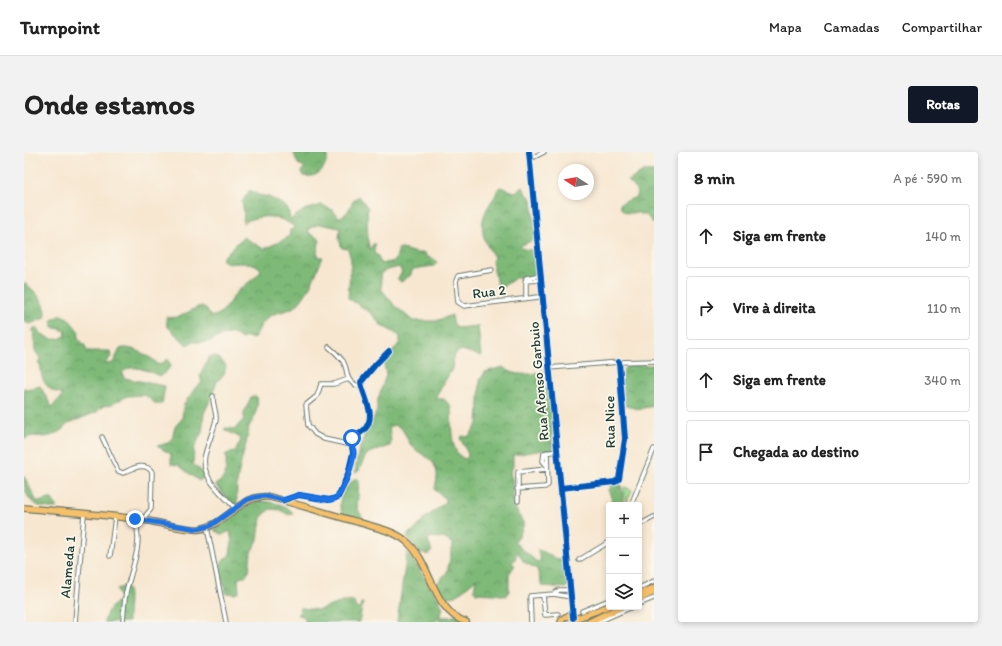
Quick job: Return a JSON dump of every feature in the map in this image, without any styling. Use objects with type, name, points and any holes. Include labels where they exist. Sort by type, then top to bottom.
[{"type":"main road","points":[[24,508],[135,519],[194,529],[207,527],[247,500],[260,496],[284,500],[392,533],[404,539],[416,550],[447,610],[456,618],[466,622]]},
{"type":"main road","points":[[642,593],[654,588]]},
{"type":"main road","points":[[642,598],[654,592]]},
{"type":"main road","points":[[556,622],[606,607]]},
{"type":"main road","points":[[589,622],[615,610]]},
{"type":"street","name":"Rua Afonso Garbuio","points":[[529,152],[572,607],[568,619]]},
{"type":"street","points":[[530,159],[544,152]]},
{"type":"street","name":"Rua 2","points":[[492,270],[458,276],[456,280],[458,302],[464,306],[539,297]]},
{"type":"street","points":[[526,298],[525,281],[527,278],[541,278]]},
{"type":"street","points":[[330,346],[342,361],[349,380],[353,384],[363,388]]},
{"type":"street","points":[[284,500],[299,495],[329,500],[338,497],[354,453],[351,445],[352,438],[364,429],[369,419],[370,412],[361,384],[363,378],[389,351]]},
{"type":"street","points":[[550,368],[619,362],[654,361]]},
{"type":"street","name":"Rua Nice","points":[[561,488],[617,482],[625,439],[619,362]]},
{"type":"street","points":[[349,380],[334,384],[321,384],[317,396],[308,402],[305,408],[308,425],[315,434],[328,441],[351,445]]},
{"type":"street","points":[[213,396],[216,418],[205,456],[204,467],[211,482],[235,508]]},
{"type":"street","points":[[102,437],[118,471],[123,473],[135,467],[148,468],[152,472],[151,509],[142,520]]},
{"type":"street","points":[[632,502],[654,449]]},
{"type":"street","points":[[517,489],[545,487],[548,483],[547,468],[543,459],[544,453],[558,451]]},
{"type":"street","points":[[518,501],[518,472],[547,468]]},
{"type":"street","name":"Alameda 1","points":[[75,622],[84,514]]},
{"type":"street","points":[[110,556],[115,517]]},
{"type":"street","points":[[642,523],[654,517]]},
{"type":"street","points":[[123,622],[126,589],[137,552],[138,529],[135,519]]},
{"type":"street","points":[[207,527],[226,622]]},
{"type":"street","points":[[579,560],[606,544]]},
{"type":"street","points":[[642,587],[654,582]]},
{"type":"street","points":[[554,594],[559,590],[570,590]]},
{"type":"street","points":[[531,622],[529,598],[532,595],[554,594],[571,597]]},
{"type":"street","points":[[543,595],[545,615],[568,619]]},
{"type":"street","points":[[642,603],[654,598]]},
{"type":"street","points":[[582,611],[606,601]]},
{"type":"street","points":[[598,622],[625,610]]},
{"type":"green space","points":[[295,152],[328,152],[328,157],[322,170],[314,175],[303,176],[301,172],[305,167],[298,164],[294,154]]},
{"type":"green space","points":[[645,171],[654,172],[654,224],[647,216],[636,212],[630,213],[623,211],[620,204],[636,197],[636,190],[634,186],[628,181]]},
{"type":"green space","points":[[500,187],[515,192],[523,187],[525,192],[532,199],[536,236],[533,240],[520,246],[523,249],[531,250],[537,261],[536,271],[533,275],[524,278],[517,277],[503,286],[497,285],[492,261],[494,257],[485,241],[482,227],[485,213]]},
{"type":"green space","points":[[250,190],[258,195],[269,197],[284,205],[288,209],[290,220],[304,210],[321,205],[333,210],[338,217],[342,216],[348,211],[353,201],[359,196],[368,208],[367,222],[369,248],[370,249],[373,244],[375,244],[374,253],[378,256],[381,264],[395,261],[399,248],[416,253],[425,253],[426,256],[437,261],[434,266],[413,269],[410,276],[405,278],[402,282],[397,280],[402,272],[399,267],[384,271],[380,274],[382,290],[395,306],[413,321],[436,321],[452,315],[453,322],[457,328],[478,326],[481,356],[462,350],[457,352],[452,360],[453,367],[436,397],[438,399],[444,399],[451,406],[452,437],[457,452],[461,457],[467,459],[468,454],[460,438],[462,436],[468,437],[478,424],[480,380],[485,372],[503,367],[518,374],[544,371],[544,375],[538,383],[545,386],[550,402],[553,426],[552,443],[554,450],[552,452],[543,450],[513,455],[513,466],[510,473],[512,479],[514,506],[524,524],[519,536],[514,542],[537,562],[541,560],[537,550],[556,558],[566,558],[568,586],[566,588],[542,586],[537,569],[524,562],[517,551],[515,560],[511,563],[515,565],[509,574],[509,591],[506,596],[476,593],[474,590],[476,579],[456,596],[441,598],[435,586],[447,572],[452,543],[443,538],[430,537],[428,540],[432,552],[428,555],[418,551],[407,537],[410,532],[414,531],[425,518],[446,502],[445,498],[435,490],[437,475],[432,461],[414,448],[400,428],[394,425],[390,427],[390,446],[369,453],[365,457],[359,471],[355,473],[358,454],[365,434],[377,411],[377,402],[386,375],[384,363],[400,342],[400,336],[381,325],[371,313],[348,298],[351,259],[348,249],[342,248],[339,239],[340,228],[319,224],[308,229],[310,234],[320,239],[317,252],[319,257],[323,257],[312,282],[302,299],[295,307],[273,314],[267,318],[253,339],[247,337],[241,339],[233,334],[228,334],[206,342],[194,342],[187,345],[167,326],[166,317],[172,318],[181,316],[201,306],[206,308],[210,316],[214,316],[222,312],[235,294],[259,273],[261,270],[252,264],[231,263],[222,259],[243,237],[264,249],[289,237],[290,230],[296,228],[284,220],[270,217],[257,218],[243,223],[244,212],[242,202]]},
{"type":"green space","points":[[24,283],[40,298],[46,313],[45,318],[30,324],[24,322]]},
{"type":"green space","points":[[61,315],[68,318],[79,332],[78,338],[84,344],[87,351],[110,351],[111,357],[104,364],[113,363],[120,349],[124,348],[141,352],[159,365],[168,359],[171,366],[162,376],[136,368],[131,368],[122,373],[124,378],[165,386],[162,404],[156,404],[145,395],[127,396],[111,405],[103,406],[97,412],[69,423],[62,430],[53,435],[46,437],[32,436],[24,439],[24,387],[26,389],[40,386],[52,407],[62,396],[62,393],[53,391],[49,388],[42,377],[41,367],[38,363],[41,359],[35,351],[33,329],[35,327],[49,338],[62,338],[66,335],[65,331],[53,327],[52,320]]},
{"type":"green space","points":[[214,356],[219,358],[226,365],[224,375],[217,381],[204,413],[202,432],[194,449],[193,464],[202,472],[203,478],[199,481],[178,465],[171,464],[171,454],[157,446],[168,443],[172,439],[175,427],[182,418],[184,404],[196,387],[202,383],[200,375],[209,357]]},
{"type":"green space","points":[[654,365],[654,406],[638,409],[626,406],[622,382],[624,369],[629,366]]},
{"type":"green space","points":[[251,397],[257,397],[257,408],[253,420],[249,426],[238,478],[237,504],[234,506],[216,486],[216,484],[223,478],[226,471],[226,454],[235,452],[241,440],[239,437],[225,430],[225,428],[235,429],[244,419],[244,413]]},
{"type":"green space","points":[[24,476],[36,500],[40,502],[46,499],[52,499],[56,505],[56,508],[41,507],[31,501],[24,484]]},
{"type":"green space","points":[[356,478],[359,480],[357,508],[366,524],[347,518],[342,513],[340,507],[340,500],[343,493]]},
{"type":"green space","points":[[621,484],[625,502],[611,502],[612,497],[609,490],[612,485]]},
{"type":"green space","points":[[624,487],[632,490],[627,502],[626,497],[624,497]]},
{"type":"green space","points":[[261,501],[287,507],[293,513],[289,515],[280,510],[270,509],[261,518],[258,540],[251,552],[249,571],[246,576],[241,576],[238,580],[239,592],[235,594],[226,593],[220,570],[221,563],[230,554],[232,542],[230,531],[222,535],[214,530],[249,504]]},
{"type":"green space","points":[[407,552],[432,588],[443,608],[440,617],[451,617],[460,613],[467,622],[440,622],[439,619],[434,622],[397,622]]},
{"type":"green space","points":[[126,586],[129,593],[128,622],[104,622],[107,612],[120,598],[117,589]]},
{"type":"green space","points":[[346,601],[354,602],[356,609],[360,608],[361,603],[363,603],[359,622],[305,622],[305,617],[297,614],[301,612],[299,609],[302,608],[318,610]]},
{"type":"cycle path","points":[[529,152],[573,618]]},
{"type":"cycle path","points":[[284,500],[299,495],[329,500],[338,497],[348,474],[353,453],[351,439],[364,430],[370,419],[370,413],[361,382],[389,351]]},
{"type":"cycle path","points":[[561,488],[615,482],[619,479],[625,439],[619,362]]},
{"type":"route","points":[[135,519],[197,529],[214,524],[247,500],[260,496],[284,500],[299,495],[329,500],[335,499],[344,487],[354,453],[350,444],[352,438]]}]
